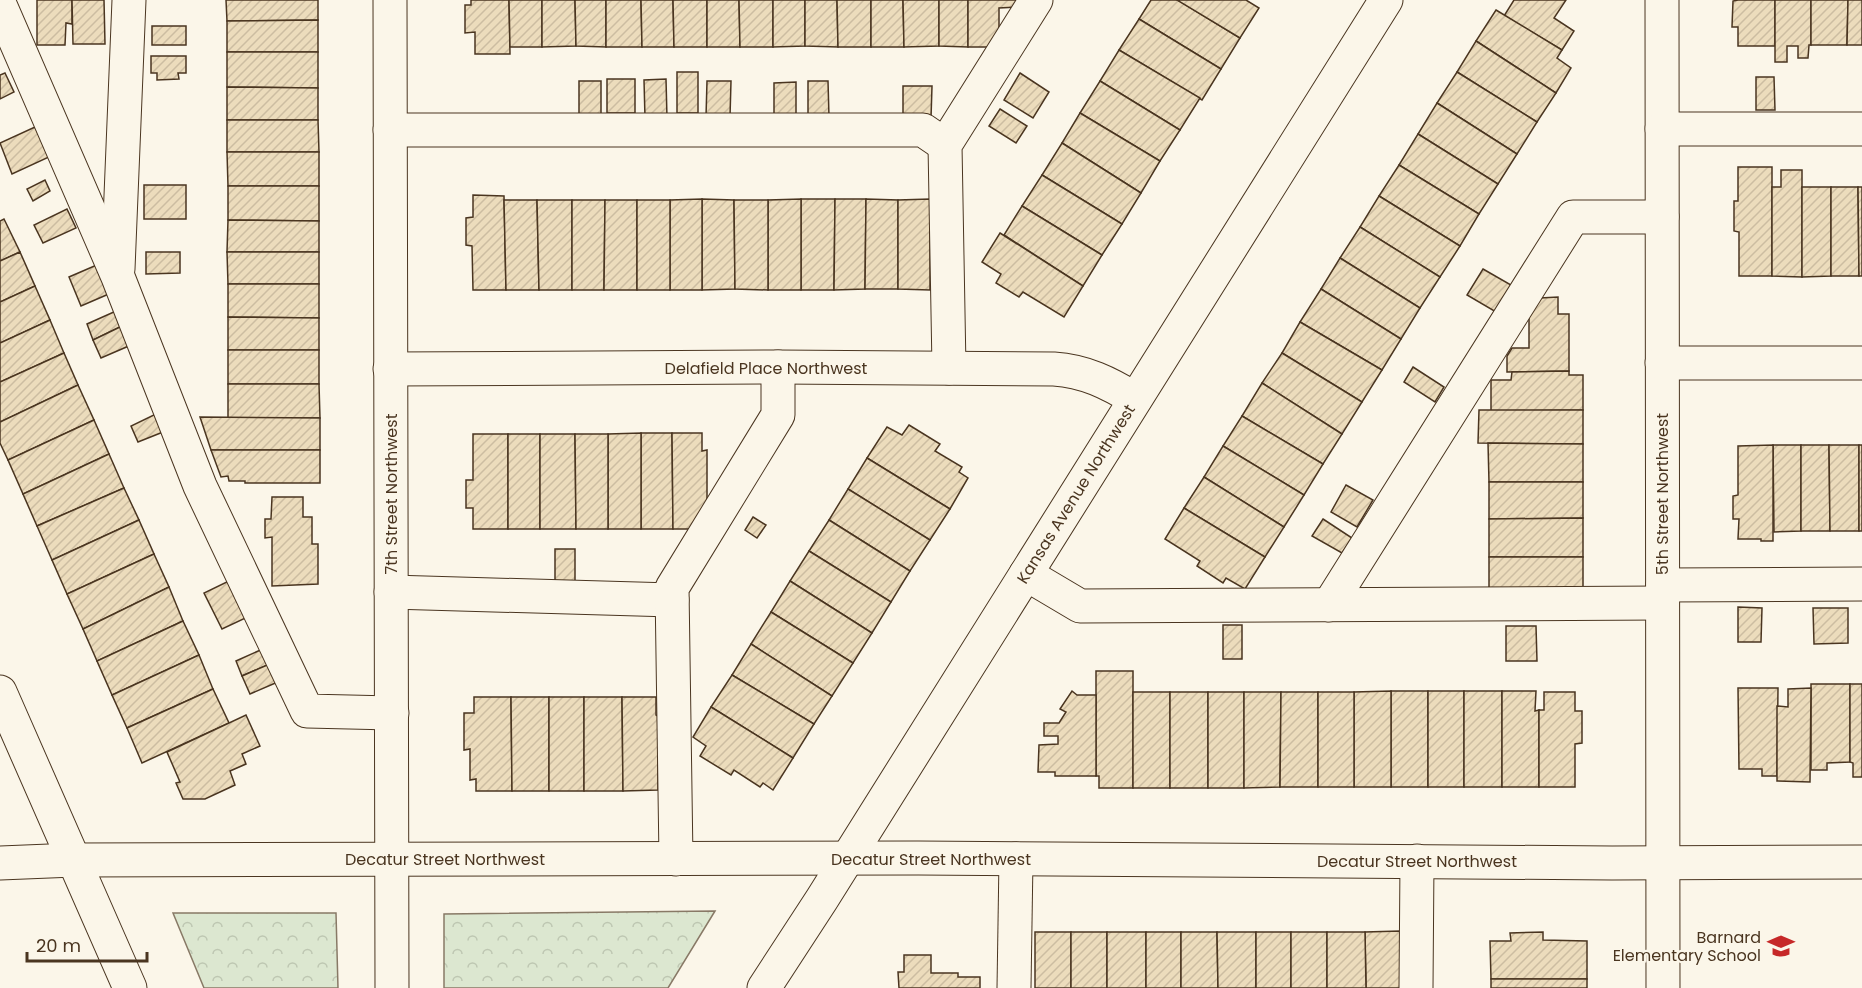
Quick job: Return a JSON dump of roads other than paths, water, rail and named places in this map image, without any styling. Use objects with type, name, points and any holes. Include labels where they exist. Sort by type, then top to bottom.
[{"type":"street","points":[[118,277],[129,0]]},
{"type":"street","name":"7th Street Northwest","points":[[390,0],[392,988]]},
{"type":"street","points":[[949,368],[945,145],[1036,0]]},
{"type":"street","name":"Kansas Avenue Northwest","points":[[764,988],[1386,0]]},
{"type":"street","name":"5th Street Northwest","points":[[1662,0],[1663,988]]},
{"type":"street","points":[[0,5],[118,277],[200,486],[307,711],[392,713]]},
{"type":"street","points":[[1662,129],[1862,129]]},
{"type":"street","points":[[390,130],[923,130],[945,145]]},
{"type":"street","points":[[1329,605],[1572,217],[1662,218]]},
{"type":"street","points":[[1662,363],[1862,363]]},
{"type":"street","points":[[676,859],[672,588],[778,415],[778,367]]},
{"type":"street","name":"Delafield Place Northwest","points":[[390,369],[778,367],[1069,370],[1098,378],[1135,399]]},
{"type":"street","points":[[1026,574],[1080,606],[1329,605],[1663,594],[1862,584]]},
{"type":"street","points":[[391,592],[672,600]]},
{"type":"street","points":[[0,692],[130,988]]},
{"type":"street","name":"Decatur Street Northwest","points":[[0,863],[74,860],[392,859],[1862,862]]},
{"type":"street","points":[[1014,988],[1016,859]]},
{"type":"street","points":[[1416,988],[1417,861]]},
{"type":"place","name":"Barnard Elementary School","points":[[1781,946]]}]
